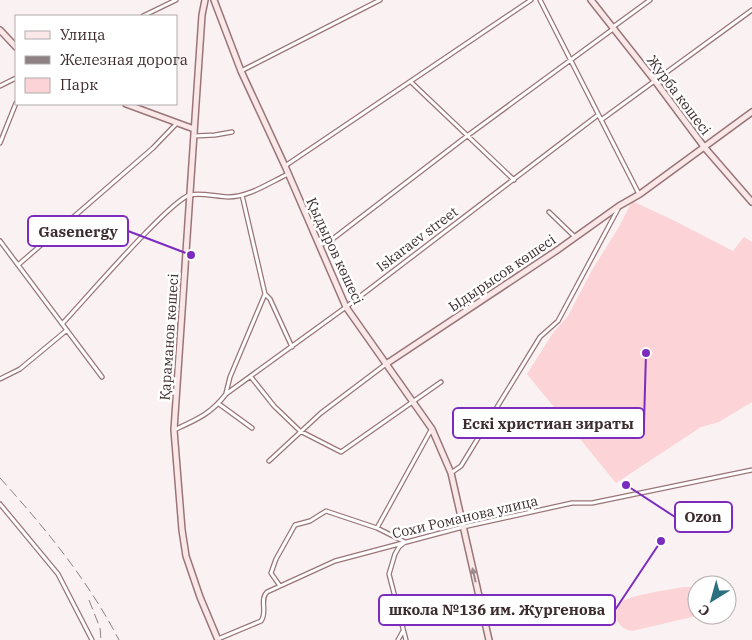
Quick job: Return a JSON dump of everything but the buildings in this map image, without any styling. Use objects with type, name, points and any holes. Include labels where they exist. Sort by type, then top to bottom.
[{"type":"street","points":[[145,15],[176,0]]},
{"type":"street","name":"Қараманов көшесі","points":[[205,0],[202,15],[193,136],[174,430],[182,530],[186,556],[196,588],[218,640]]},
{"type":"street","name":"Қыдыров көшесі","points":[[214,0],[241,71],[285,166],[346,307],[432,429],[451,473],[489,640]]},
{"type":"street","points":[[241,71],[380,0]]},
{"type":"street","points":[[285,166],[532,0]]},
{"type":"street","points":[[540,0],[598,116],[640,194]]},
{"type":"street","name":"Журба көшесі","points":[[591,0],[705,148],[752,202]]},
{"type":"street","points":[[319,245],[330,241],[650,0]]},
{"type":"street","points":[[601,120],[752,10]]},
{"type":"street","points":[[0,30],[15,46]]},
{"type":"street","points":[[0,86],[15,78]]},
{"type":"street","points":[[411,82],[514,180]]},
{"type":"street","points":[[0,143],[15,105]]},
{"type":"street","points":[[129,105],[194,129]]},
{"type":"street","name":"Ыдырысов көшесі","points":[[269,461],[321,413],[386,364],[619,206],[640,194],[752,112]]},
{"type":"street","name":"Iskaraev street","points":[[174,430],[200,418],[214,408],[226,394],[346,307],[598,116]]},
{"type":"street","points":[[18,265],[153,148],[177,123]]},
{"type":"street","points":[[193,136],[232,132]]},
{"type":"street","points":[[62,324],[158,220],[190,194],[228,197],[242,195],[288,174]]},
{"type":"street","points":[[242,195],[265,294],[270,299],[292,346]]},
{"type":"street","points":[[451,473],[461,466],[540,337],[558,321],[619,206]]},
{"type":"street","points":[[549,212],[575,237]]},
{"type":"street","points":[[0,241],[102,377]]},
{"type":"street","points":[[226,394],[230,377],[265,294]]},
{"type":"street","points":[[0,379],[20,369],[67,330]]},
{"type":"street","points":[[251,377],[274,406],[300,431],[341,452],[412,400],[441,382]]},
{"type":"street","points":[[219,404],[252,428]]},
{"type":"street","points":[[377,528],[432,429]]},
{"type":"street","name":"Сохи Романова улица","points":[[218,640],[261,621],[264,617],[264,594],[335,560],[463,527],[572,503],[595,502],[752,470]]},
{"type":"street","points":[[0,504],[58,574],[92,640]]},
{"type":"street","points":[[280,586],[271,573],[276,559],[295,525],[310,521],[326,511],[377,528],[404,542],[398,547],[389,574],[406,640]]},
{"type":"street","points":[[398,640],[403,630]]},
{"type":"green space","points":[[632,201],[733,251],[744,237],[752,242],[752,402],[719,422],[701,427],[616,483],[527,374],[553,333],[568,316]]},
{"type":"green space","points":[[687,587],[687,618],[632,631],[623,628],[616,617],[616,611],[620,603],[645,594]]},
{"type":"railway","points":[[0,478],[65,555],[94,596],[119,640]]},
{"type":"railway","points":[[89,600],[100,628],[101,640]]},
{"type":"place","name":"Gasenergy","points":[[191,255]]},
{"type":"place","name":"Ескі христиан зираты","points":[[646,353]]},
{"type":"place","name":"Ozon","points":[[626,485]]},
{"type":"place","name":"школа №136 им. Жургенова","points":[[661,541]]}]
